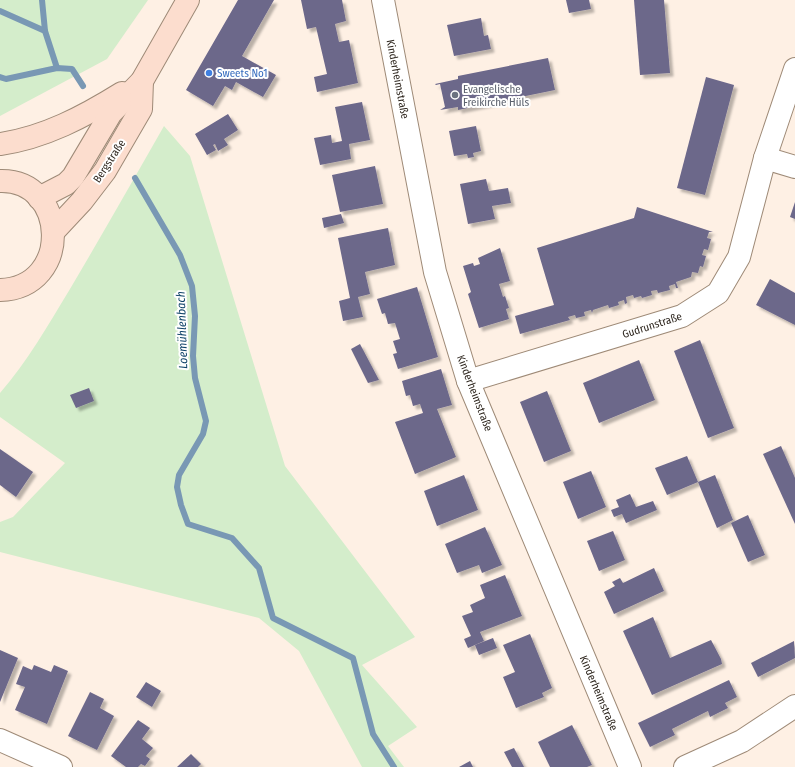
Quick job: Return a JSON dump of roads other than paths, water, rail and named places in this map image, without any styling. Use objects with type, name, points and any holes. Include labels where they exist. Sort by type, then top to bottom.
[{"type":"main road","name":"Bergstraße","points":[[39,198],[66,184],[73,177],[111,113],[142,81],[188,0]]},
{"type":"main road","name":"Bergstraße","points":[[54,231],[82,201],[105,171],[141,109],[142,81]]},
{"type":"main road","points":[[0,144],[19,141],[68,123],[142,81]]},
{"type":"main road","points":[[0,181],[7,181],[25,187],[39,198],[49,213],[54,231],[53,247],[47,262],[37,276],[24,285],[3,295]]},
{"type":"street","name":"Kinderheimstraße","points":[[382,0],[435,272],[468,381],[630,767]]},
{"type":"street","name":"Gudrunstraße","points":[[468,381],[682,316],[718,293],[738,257],[765,158],[795,69]]},
{"type":"street","points":[[765,158],[795,167]]},
{"type":"street","points":[[685,767],[742,741],[795,706]]},
{"type":"street","points":[[0,740],[61,767]]},
{"type":"waterway","points":[[42,0],[45,31]]},
{"type":"waterway","name":"Loemühlenbach","points":[[0,11],[45,31],[57,68]]},
{"type":"waterway","name":"Loemühlenbach","points":[[0,77],[6,79],[57,68],[72,69],[83,86]]},
{"type":"waterway","name":"Loemühlenbach","points":[[135,178],[180,255],[192,286],[195,316],[193,356],[195,378],[206,421],[203,434],[179,475],[177,487],[181,505],[188,524],[232,538],[259,568],[273,618],[353,658],[373,734],[394,767]]},
{"type":"place","name":"Sweets No1","points":[[209,73]]},
{"type":"place","name":"Evangelische Freikirche Hüls","points":[[455,95]]}]
